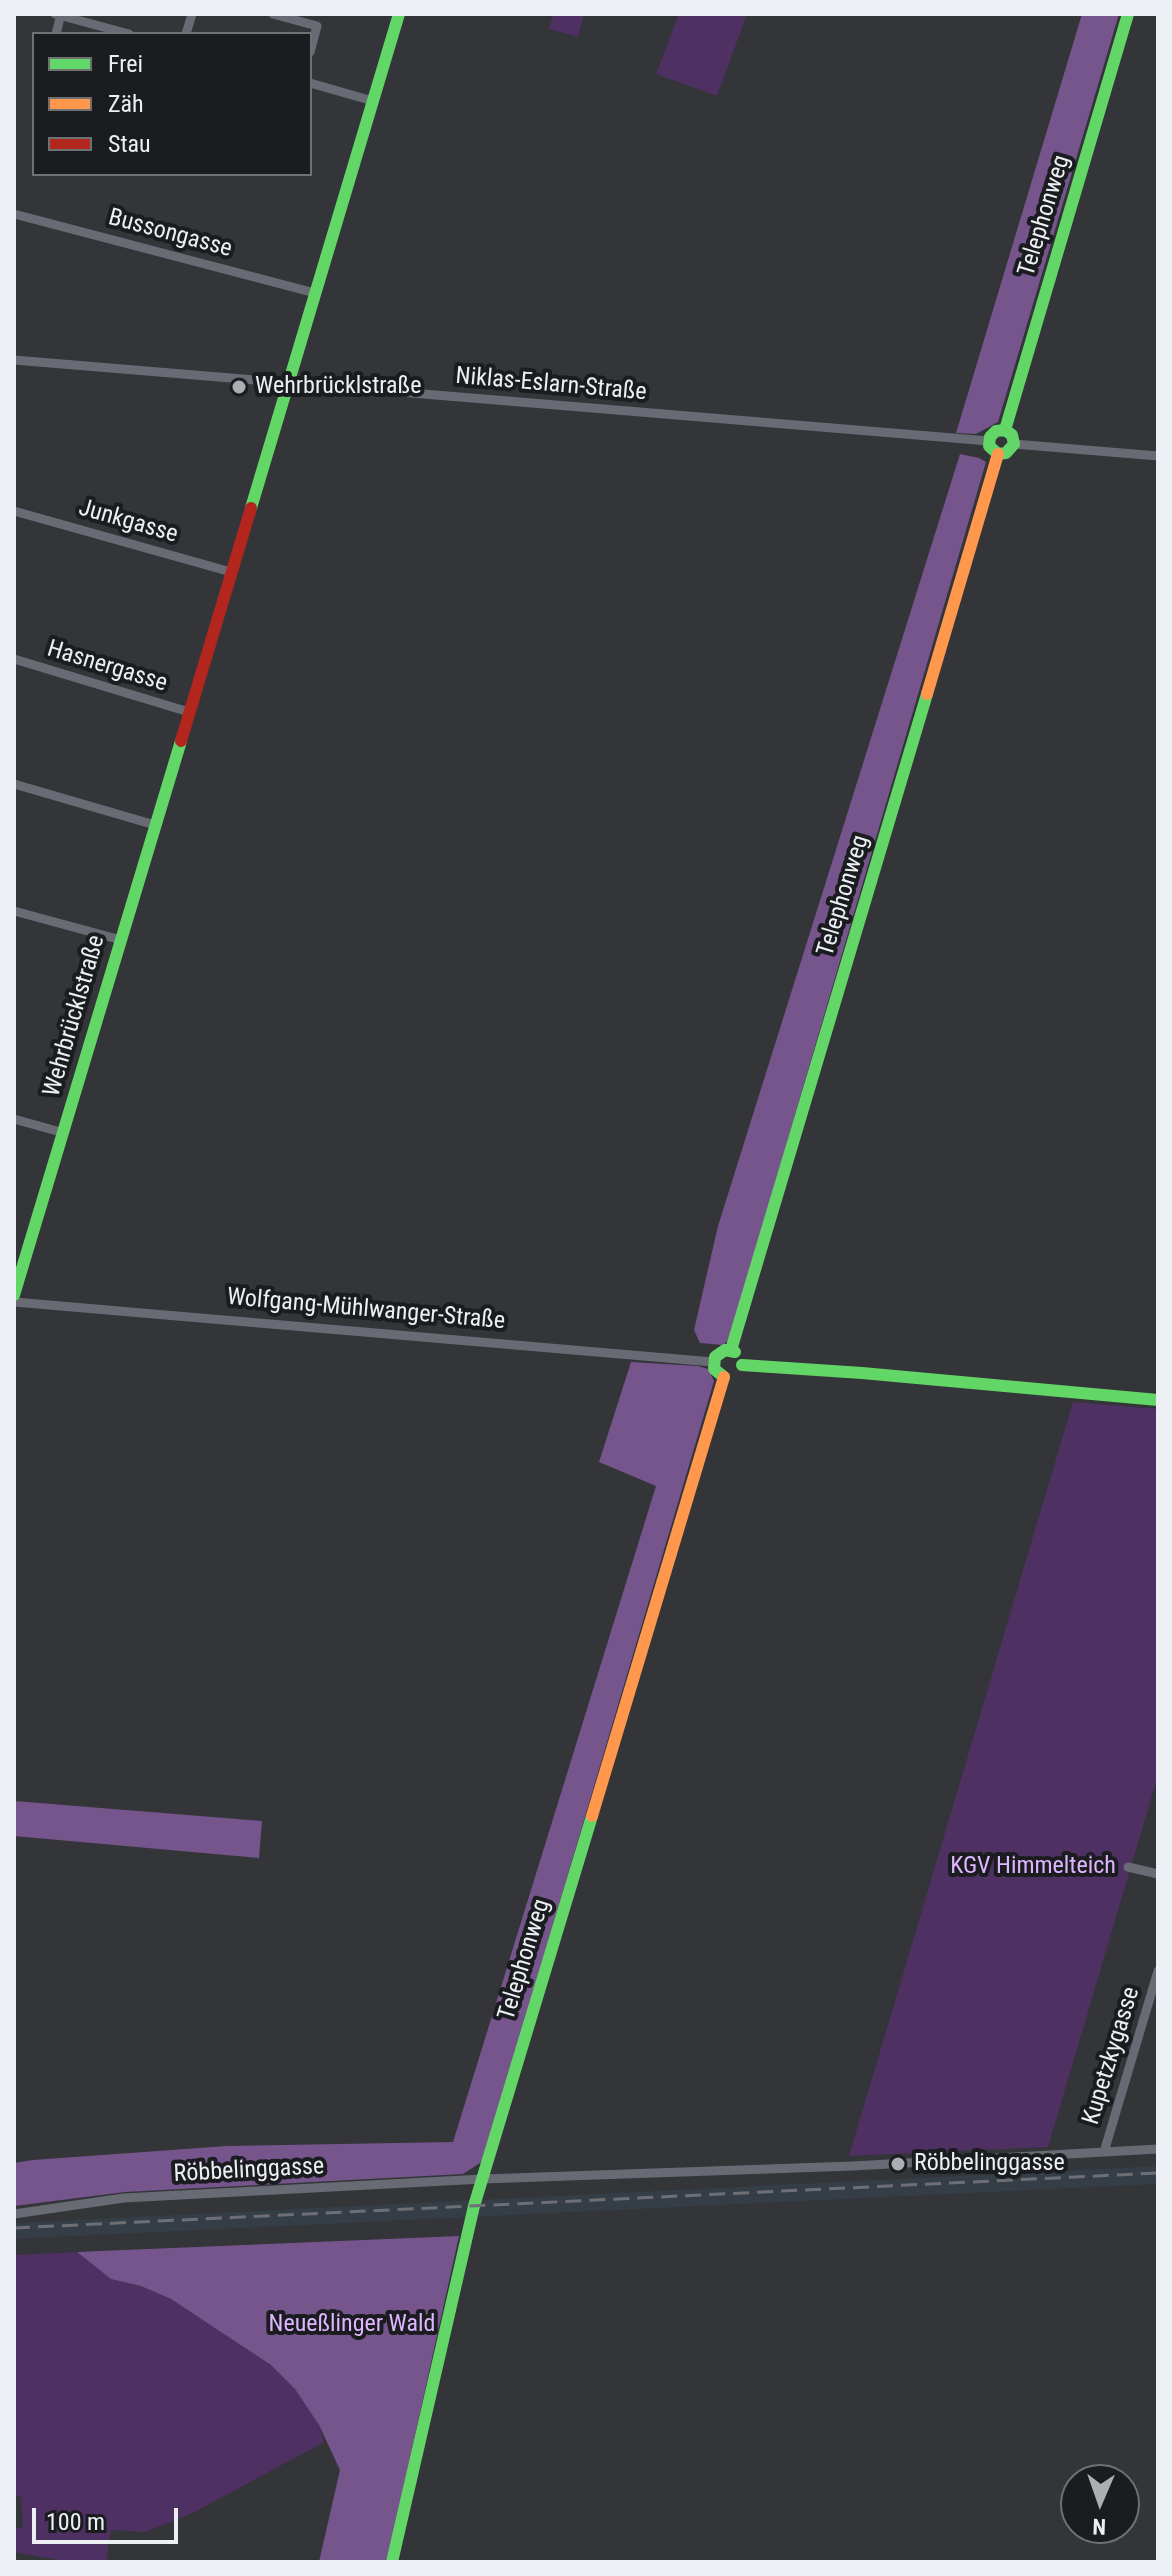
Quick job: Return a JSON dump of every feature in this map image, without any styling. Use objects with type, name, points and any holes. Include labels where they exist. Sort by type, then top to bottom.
[{"type":"street","points":[[59,14],[122,32]]},
{"type":"street","points":[[273,14],[317,26],[312,45]]},
{"type":"street","name":"Wehrbrücklstraße","points":[[14,1295],[399,14]]},
{"type":"street","name":"Telephonweg","points":[[1005,430],[1128,14]]},
{"type":"street","points":[[312,84],[373,101]]},
{"type":"street","name":"Bussongasse","points":[[14,214],[315,293]]},
{"type":"street","name":"Niklas-Eslarn-Straße","points":[[14,360],[989,441]]},
{"type":"street","points":[[1005,430],[1012,435],[1014,444],[1006,453],[998,454],[991,449],[989,441],[996,431],[1005,430]]},
{"type":"street","points":[[1014,444],[1158,456]]},
{"type":"street","name":"Telephonweg","points":[[731,1350],[998,454]]},
{"type":"street","name":"Junkgasse","points":[[14,511],[231,572]]},
{"type":"street","name":"Hasnergasse","points":[[14,659],[189,712]]},
{"type":"street","points":[[14,784],[155,825]]},
{"type":"street","points":[[14,911],[121,940]]},
{"type":"street","points":[[14,1119],[64,1133]]},
{"type":"street","name":"Wolfgang-Mühlwanger-Straße","points":[[14,1302],[713,1362]]},
{"type":"street","points":[[731,1350],[739,1355],[742,1365],[738,1374],[724,1377],[718,1374],[713,1362],[719,1352],[731,1350]]},
{"type":"street","points":[[742,1365],[1158,1400]]},
{"type":"street","name":"Telephonweg","points":[[392,2562],[459,2267],[483,2179],[724,1377]]},
{"type":"street","points":[[1128,1867],[1158,1874]]},
{"type":"street","name":"Kupetzkygasse","points":[[1104,2152],[1158,1971]]},
{"type":"street","name":"Röbbelinggasse","points":[[14,2214],[124,2198],[483,2179],[557,2179],[853,2166],[1158,2149]]},
{"type":"shaded area","points":[[1158,2166],[1158,2184],[14,2239],[14,2223]]},
{"type":"green space","points":[[553,14],[584,14],[578,37],[549,29]]},
{"type":"green space","points":[[679,14],[747,14],[717,96],[656,74]]},
{"type":"green space","points":[[1082,14],[1119,14],[998,422],[976,434],[956,433]]},
{"type":"green space","points":[[960,454],[986,462],[729,1340],[723,1345],[700,1343],[694,1330],[718,1226]]},
{"type":"green space","points":[[631,1362],[698,1366],[708,1369],[714,1381],[483,2161],[463,2174],[125,2192],[14,2206],[14,2163],[33,2160],[227,2146],[453,2142],[656,1486],[599,1462]]},
{"type":"green space","name":"KGV Himmelteich","points":[[1073,1402],[1158,1409],[1158,1775],[1048,2147],[849,2156]]},
{"type":"green space","points":[[14,1801],[262,1821],[259,1858],[14,1836]]},
{"type":"green space","name":"Neueßlinger Wald","points":[[459,2236],[387,2562],[319,2562],[340,2470],[319,2425],[295,2389],[271,2365],[171,2299],[141,2286],[111,2279],[77,2252]]},
{"type":"green space","points":[[77,2252],[111,2279],[141,2286],[171,2299],[271,2365],[295,2389],[319,2425],[324,2442],[193,2513],[145,2532],[111,2530],[106,2562],[69,2562],[14,2552],[14,2527],[23,2528],[21,2497],[14,2495],[14,2255]]},
{"type":"railway","points":[[14,2228],[1158,2173]]},
{"type":"traffic: fast","points":[[251,508],[399,14]]},
{"type":"traffic: fast","points":[[1005,430],[1128,14]]},
{"type":"traffic: fast","points":[[998,454],[989,446],[990,437],[996,431],[1005,430]]},
{"type":"traffic: fast","points":[[998,454],[1006,453],[1014,444],[1012,435],[1005,430]]},
{"type":"traffic: fast","points":[[731,1350],[927,694]]},
{"type":"traffic: fast","points":[[14,1295],[181,741]]},
{"type":"traffic: fast","points":[[724,1377],[714,1369],[715,1357],[725,1350],[735,1352]]},
{"type":"traffic: fast","points":[[742,1365],[1158,1400]]},
{"type":"traffic: fast","points":[[392,2562],[474,2206],[592,1816]]},
{"type":"traffic: slow","points":[[927,694],[998,454]]},
{"type":"traffic: slow","points":[[592,1816],[724,1377]]},
{"type":"traffic: jam","points":[[181,741],[251,508]]},
{"type":"place","name":"Wehrbrücklstraße","points":[[239,387]]},
{"type":"place","name":"Röbbelinggasse","points":[[898,2164]]}]
